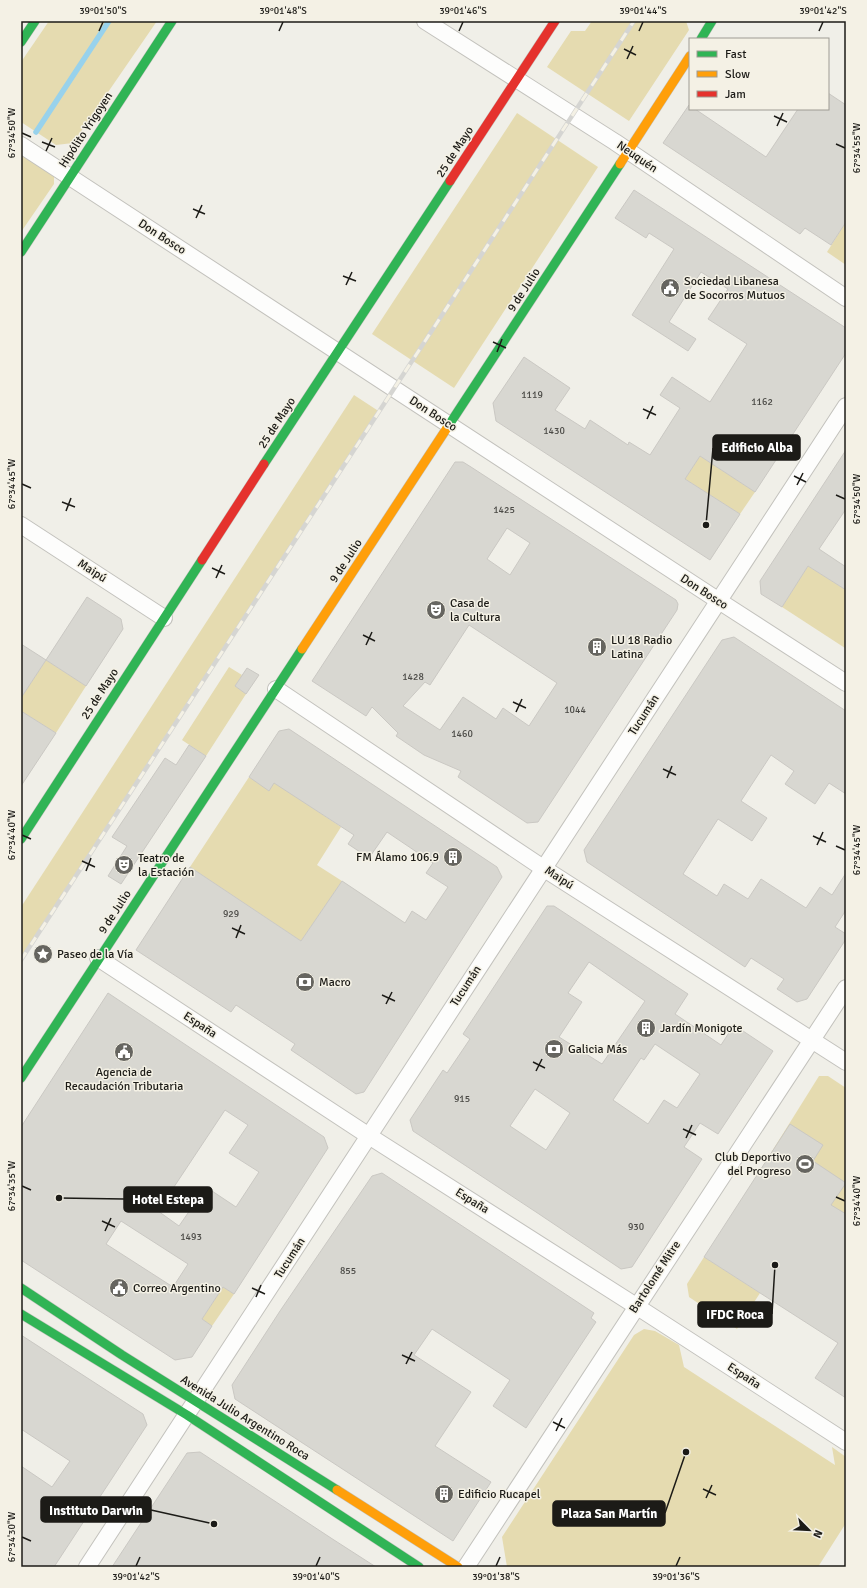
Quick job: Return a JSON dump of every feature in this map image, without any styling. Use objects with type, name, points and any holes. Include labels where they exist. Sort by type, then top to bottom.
[{"type":"main road","points":[[21,42],[35,21]]},
{"type":"main road","name":"Hipólito Yrigoyen","points":[[21,252],[172,21]]},
{"type":"main road","name":"25 de Mayo","points":[[21,839],[337,352],[555,21]]},
{"type":"main road","points":[[702,38],[712,21]]},
{"type":"main road","name":"9 de Julio","points":[[21,1078],[98,958],[450,424],[689,58]]},
{"type":"main road","name":"Avenida Julio Argentino Roca","points":[[21,1288],[122,1355],[458,1567]]},
{"type":"main road","points":[[21,1314],[187,1415],[419,1567]]},
{"type":"street","name":"Neuquén","points":[[425,21],[629,151],[846,298]]},
{"type":"street","name":"Don Bosco","points":[[21,145],[337,352],[450,424],[718,601],[846,683]]},
{"type":"street","name":"Tucumán","points":[[87,1567],[846,406]]},
{"type":"street","name":"Maipú","points":[[21,524],[164,618]]},
{"type":"street","name":"Maipú","points":[[276,689],[543,868],[846,1062]]},
{"type":"street","name":"España","points":[[98,958],[369,1136],[846,1442]]},
{"type":"street","name":"Bartolomé Mitre","points":[[466,1567],[846,988]]},
{"type":"shaded area","points":[[49,21],[157,21],[73,143],[56,145],[21,122],[21,62]]},
{"type":"shaded area","points":[[592,21],[686,21],[689,30],[629,121],[547,67],[571,31],[585,31]]},
{"type":"shaded area","points":[[517,113],[598,167],[454,388],[372,334]]},
{"type":"shaded area","points":[[21,154],[54,174],[54,184],[21,232]]},
{"type":"shaded area","points":[[846,222],[846,265],[827,252]]},
{"type":"shaded area","points":[[354,395],[380,412],[21,961],[21,907]]},
{"type":"shaded area","points":[[700,456],[755,492],[740,514],[685,479]]},
{"type":"shaded area","points":[[808,566],[846,590],[845,648],[782,607]]},
{"type":"shaded area","points":[[46,660],[86,686],[56,733],[21,711],[21,698]]},
{"type":"shaded area","points":[[229,667],[242,675],[235,686],[246,694],[206,756],[182,740]]},
{"type":"shaded area","points":[[249,777],[269,790],[274,782],[341,827],[317,865],[342,881],[301,941],[190,867]]},
{"type":"shaded area","name":"Club Deportivo del Progreso","points":[[819,1076],[828,1076],[846,1088],[846,1274],[739,1204]]},
{"type":"shaded area","points":[[704,1257],[760,1293],[737,1329],[689,1297],[687,1284]]},
{"type":"shaded area","points":[[223,1287],[234,1294],[212,1326],[202,1319]]},
{"type":"shaded area","points":[[644,1329],[655,1331],[679,1345],[684,1367],[835,1465],[832,1447],[846,1457],[846,1523],[818,1567],[507,1567],[502,1537],[634,1335]]},
{"type":"building","points":[[829,94],[846,105],[846,222],[831,245],[805,228],[800,234],[663,143],[689,105],[689,110],[696,110],[766,157],[797,110],[829,110]]},
{"type":"building","points":[[634,190],[846,328],[846,353],[755,492],[700,456],[685,479],[740,514],[710,560],[496,421],[493,403],[524,357],[570,388],[555,410],[585,429],[590,420],[628,445],[629,442],[650,455],[680,408],[660,395],[672,377],[710,402],[747,344],[708,319],[728,289],[701,272],[669,322],[696,339],[688,351],[632,315],[674,249],[649,233],[646,238],[615,218]]},
{"type":"building","points":[[846,450],[846,509],[819,549],[846,567],[846,590],[808,566],[782,607],[761,594],[760,581]]},
{"type":"building","points":[[455,462],[463,462],[471,467],[676,600],[678,604],[677,610],[538,822],[527,823],[458,777],[461,771],[424,755],[396,736],[398,733],[372,707],[366,716],[312,681]],"holes":[[[507,528],[530,543],[510,575],[487,559]],[[469,625],[557,683],[529,726],[503,708],[496,719],[463,697],[440,730],[403,706],[425,682],[430,685]]]},
{"type":"building","points":[[87,597],[121,619],[123,629],[86,686],[46,660]]},
{"type":"building","points":[[734,637],[846,711],[846,794],[829,783],[815,804],[785,784],[794,771],[771,755],[741,801],[767,818],[752,841],[718,819],[683,874],[717,896],[724,884],[748,899],[761,879],[806,908],[820,887],[832,895],[846,873],[846,910],[835,927],[846,934],[846,939],[807,999],[797,1002],[777,989],[784,979],[751,958],[745,967],[587,862],[584,850],[722,640]]},
{"type":"building","points":[[21,644],[46,660],[21,698]]},
{"type":"building","points":[[247,668],[259,675],[246,694],[235,686]]},
{"type":"building","points":[[21,711],[56,733],[21,786]]},
{"type":"building","points":[[289,729],[497,867],[502,877],[364,1092],[356,1094],[291,1050],[295,1044],[236,1005],[231,1012],[136,950],[190,867],[301,941],[342,881],[405,923],[412,911],[426,920],[448,887],[426,873],[433,863],[387,832],[369,858],[348,844],[354,835],[274,783],[269,791],[249,777],[279,731]]},
{"type":"building","points":[[189,745],[206,756],[121,884],[108,876],[127,846],[112,837],[165,758],[176,765]]},
{"type":"building","points":[[547,906],[554,906],[688,994],[675,1014],[721,1045],[734,1025],[773,1051],[718,1134],[700,1123],[684,1147],[702,1159],[632,1267],[621,1269],[413,1131],[410,1120],[443,1070],[447,1073],[470,1039],[463,1034]],"holes":[[[589,962],[645,1001],[602,1064],[559,1037],[582,1002],[568,993]],[[655,1044],[700,1074],[677,1108],[664,1100],[648,1124],[613,1100],[641,1058],[644,1060]],[[535,1089],[570,1113],[546,1150],[510,1126]]]},
{"type":"building","points":[[108,993],[324,1137],[328,1148],[234,1294],[223,1287],[202,1319],[212,1326],[192,1357],[175,1360],[21,1260],[21,1127]],"holes":[[[225,1110],[248,1125],[229,1153],[259,1172],[236,1207],[206,1187],[179,1226],[158,1211]],[[121,1221],[188,1264],[173,1287],[106,1244]]]},
{"type":"building","points":[[790,1124],[823,1145],[813,1161],[846,1183],[831,1205],[846,1214],[846,1398],[815,1378],[838,1343],[704,1257]]},
{"type":"building","points":[[382,1173],[594,1313],[591,1318],[596,1322],[526,1428],[493,1406],[510,1380],[432,1329],[414,1355],[471,1392],[435,1446],[491,1482],[453,1541],[235,1399],[232,1385],[280,1311],[372,1176]]},
{"type":"building","points":[[21,1335],[143,1414],[147,1425],[54,1567],[21,1567],[21,1466],[52,1487],[70,1461],[21,1429]]},
{"type":"building","points":[[200,1452],[376,1567],[112,1567],[187,1453]]},
{"type":"waterway","points":[[36,132],[109,21]]},
{"type":"railway","points":[[21,960],[634,21]]},
{"type":"traffic: fast","points":[[21,42],[35,21]]},
{"type":"traffic: fast","points":[[21,252],[172,21]]},
{"type":"traffic: fast","points":[[702,38],[712,21]]},
{"type":"traffic: fast","points":[[447,428],[620,164]]},
{"type":"traffic: fast","points":[[264,464],[450,181]]},
{"type":"traffic: fast","points":[[21,839],[202,560]]},
{"type":"traffic: fast","points":[[21,1078],[302,649]]},
{"type":"traffic: fast","points":[[21,1288],[122,1355],[337,1490]]},
{"type":"traffic: fast","points":[[21,1314],[187,1415],[419,1567]]},
{"type":"traffic: slow","points":[[620,164],[689,58]]},
{"type":"traffic: slow","points":[[302,649],[447,428]]},
{"type":"traffic: slow","points":[[337,1490],[458,1567]]},
{"type":"traffic: jam","points":[[450,181],[555,21]]},
{"type":"traffic: jam","points":[[202,560],[264,464]]},
{"type":"place","name":"Sociedad Libanesa de Socorros Mutuos","points":[[670,288]]},
{"type":"place","name":"Edificio Alba","points":[[706,525]]},
{"type":"place","name":"Casa de la Cultura","points":[[436,610]]},
{"type":"place","name":"LU 18 Radio Latina","points":[[597,647]]},
{"type":"place","name":"FM Álamo 106.9","points":[[453,857]]},
{"type":"place","name":"Teatro de la Estación","points":[[124,865]]},
{"type":"place","name":"Paseo de la Vía","points":[[43,954]]},
{"type":"place","name":"Macro","points":[[305,982]]},
{"type":"place","name":"Jardín Monigote","points":[[646,1028]]},
{"type":"place","name":"Galicia Más","points":[[554,1049]]},
{"type":"place","name":"Agencia de Recaudación Tributaria","points":[[124,1052]]},
{"type":"place","name":"Club Deportivo del Progreso","points":[[805,1164]]},
{"type":"place","name":"Hotel Estepa","points":[[59,1198]]},
{"type":"place","name":"IFDC Roca","points":[[775,1265]]},
{"type":"place","name":"Correo Argentino","points":[[119,1288]]},
{"type":"place","name":"Plaza San Martín","points":[[686,1452]]},
{"type":"place","name":"Edificio Rucapel","points":[[444,1494]]},
{"type":"place","name":"Instituto Darwin","points":[[214,1524]]}]
